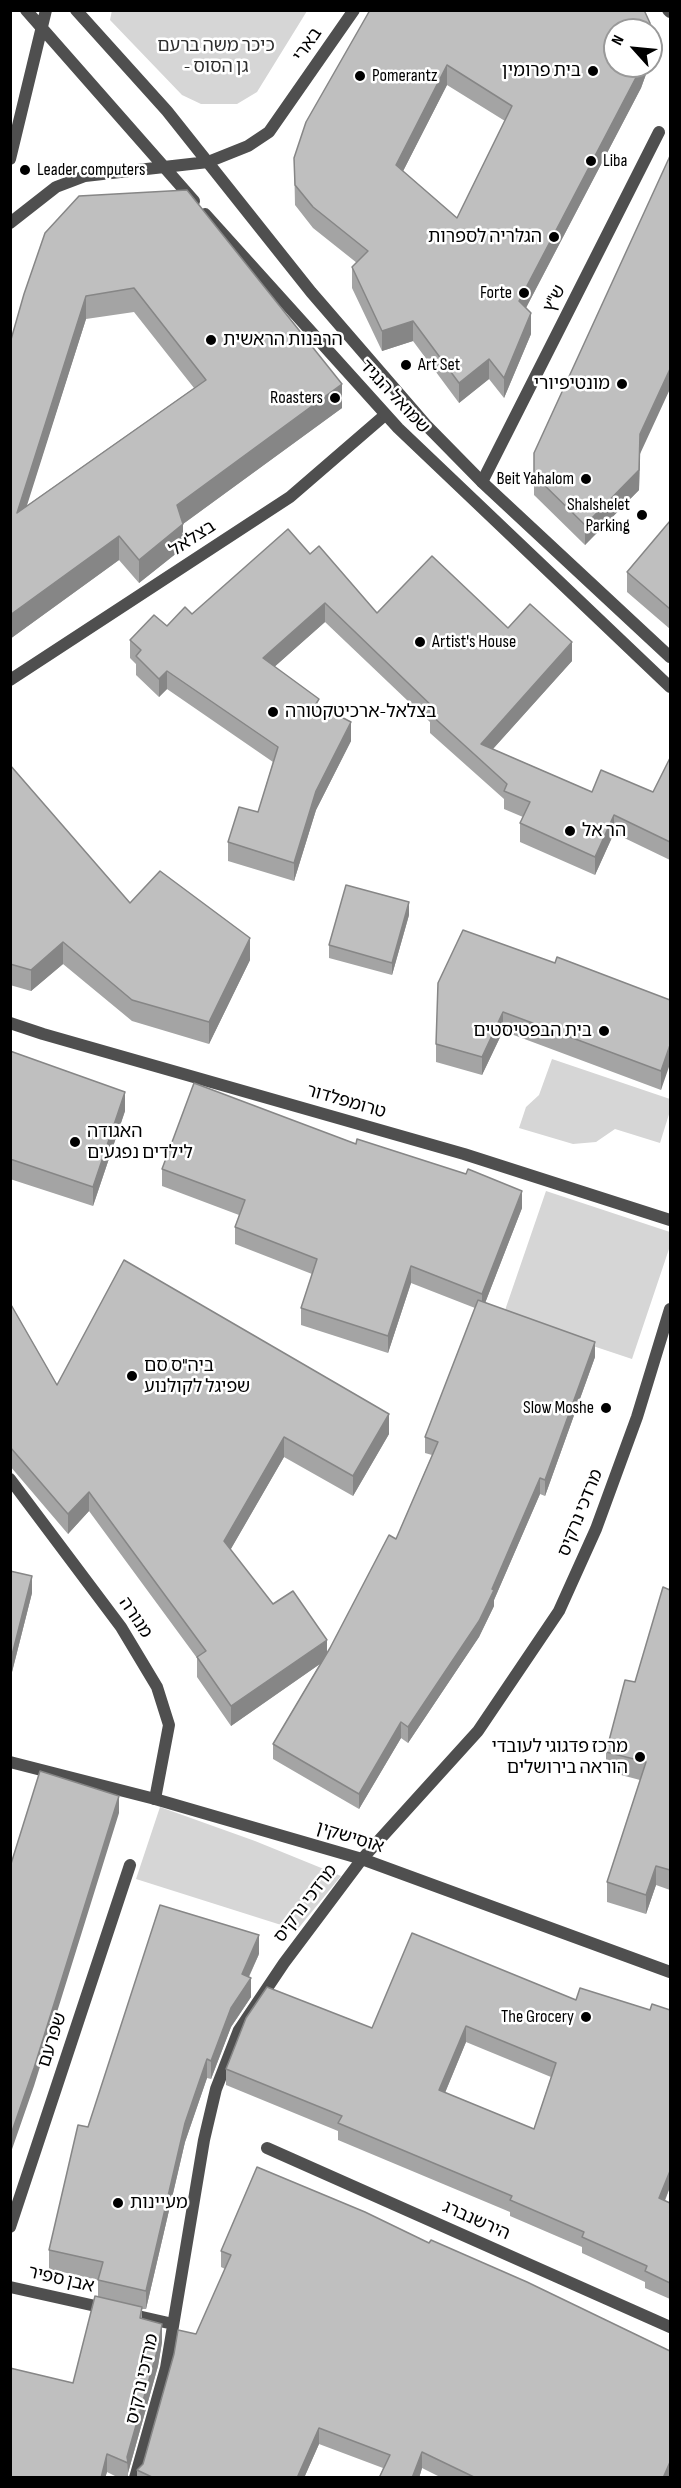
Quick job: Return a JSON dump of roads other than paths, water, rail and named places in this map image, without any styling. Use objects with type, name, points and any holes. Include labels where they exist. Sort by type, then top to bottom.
[{"type":"street","name":"שמואל הנגיד","points":[[26,10],[385,415],[670,687]]},
{"type":"street","points":[[10,159],[46,10]]},
{"type":"street","name":"שמואל הנגיד","points":[[76,10],[167,111],[366,358],[482,482],[670,657]]},
{"type":"street","name":"בארי","points":[[10,223],[40,198],[70,180],[85,176],[166,169],[208,162],[248,146],[269,132],[354,10]]},
{"type":"street","name":"ש\"ץ","points":[[482,482],[659,132]]},
{"type":"street","name":"בצלאל","points":[[10,680],[290,497],[385,415]]},
{"type":"street","name":"טרומפלדור","points":[[10,1023],[464,1154],[670,1220]]},
{"type":"street","name":"מרדכי נרקיס","points":[[135,2478],[166,2368],[204,2140],[216,2089],[236,2040],[284,1963],[362,1859],[478,1731],[559,1611],[596,1529],[622,1458],[670,1309]]},
{"type":"street","name":"מנורה","points":[[10,1479],[121,1627],[157,1687],[169,1725],[155,1799]]},
{"type":"street","name":"אוסישקין","points":[[10,1762],[155,1799],[362,1859],[670,1972]]},
{"type":"street","name":"שפרעם","points":[[10,2227],[130,1865]]},
{"type":"street","name":"הירשנברג","points":[[267,2148],[670,2327]]},
{"type":"street","name":"אבן ספיר","points":[[10,2287],[173,2324]]},
{"type":"place","name":"בית פרומין","points":[[593,71]]},
{"type":"place","name":"Pomerantz","points":[[360,76]]},
{"type":"place","name":"Liba","points":[[591,161]]},
{"type":"place","name":"Leader computers","points":[[25,170]]},
{"type":"place","name":"הגלריה לספרות","points":[[554,237]]},
{"type":"place","name":"Forte","points":[[524,293]]},
{"type":"place","name":"הרבנות הראשית","points":[[211,340]]},
{"type":"place","name":"Art Set","points":[[406,365]]},
{"type":"place","name":"מונטיפיורי","points":[[622,384]]},
{"type":"place","name":"Roasters","points":[[335,398]]},
{"type":"place","name":"Beit Yahalom","points":[[586,479]]},
{"type":"place","name":"Shalshelet Parking","points":[[642,515]]},
{"type":"place","name":"Artist's House","points":[[420,642]]},
{"type":"place","name":"בצלאל-ארכיטקטורה","points":[[273,712]]},
{"type":"place","name":"הר אל","points":[[570,831]]},
{"type":"place","name":"בית הבפטיסטים","points":[[604,1031]]},
{"type":"place","name":"האגודה לילדים נפגעים","points":[[75,1142]]},
{"type":"place","name":"ביה\"ס סם שפיגל לקולנוע","points":[[132,1376]]},
{"type":"place","name":"Slow Moshe","points":[[606,1408]]},
{"type":"place","name":"מרכז פדגוגי לעובדי הוראה בירושלים","points":[[640,1757]]},
{"type":"place","name":"The Grocery","points":[[586,2017]]},
{"type":"place","name":"מעיינות","points":[[118,2203]]},
{"type":"park label","name":"כיכר משה ברעם - גן הסוס","points":[[216,56]]}]
